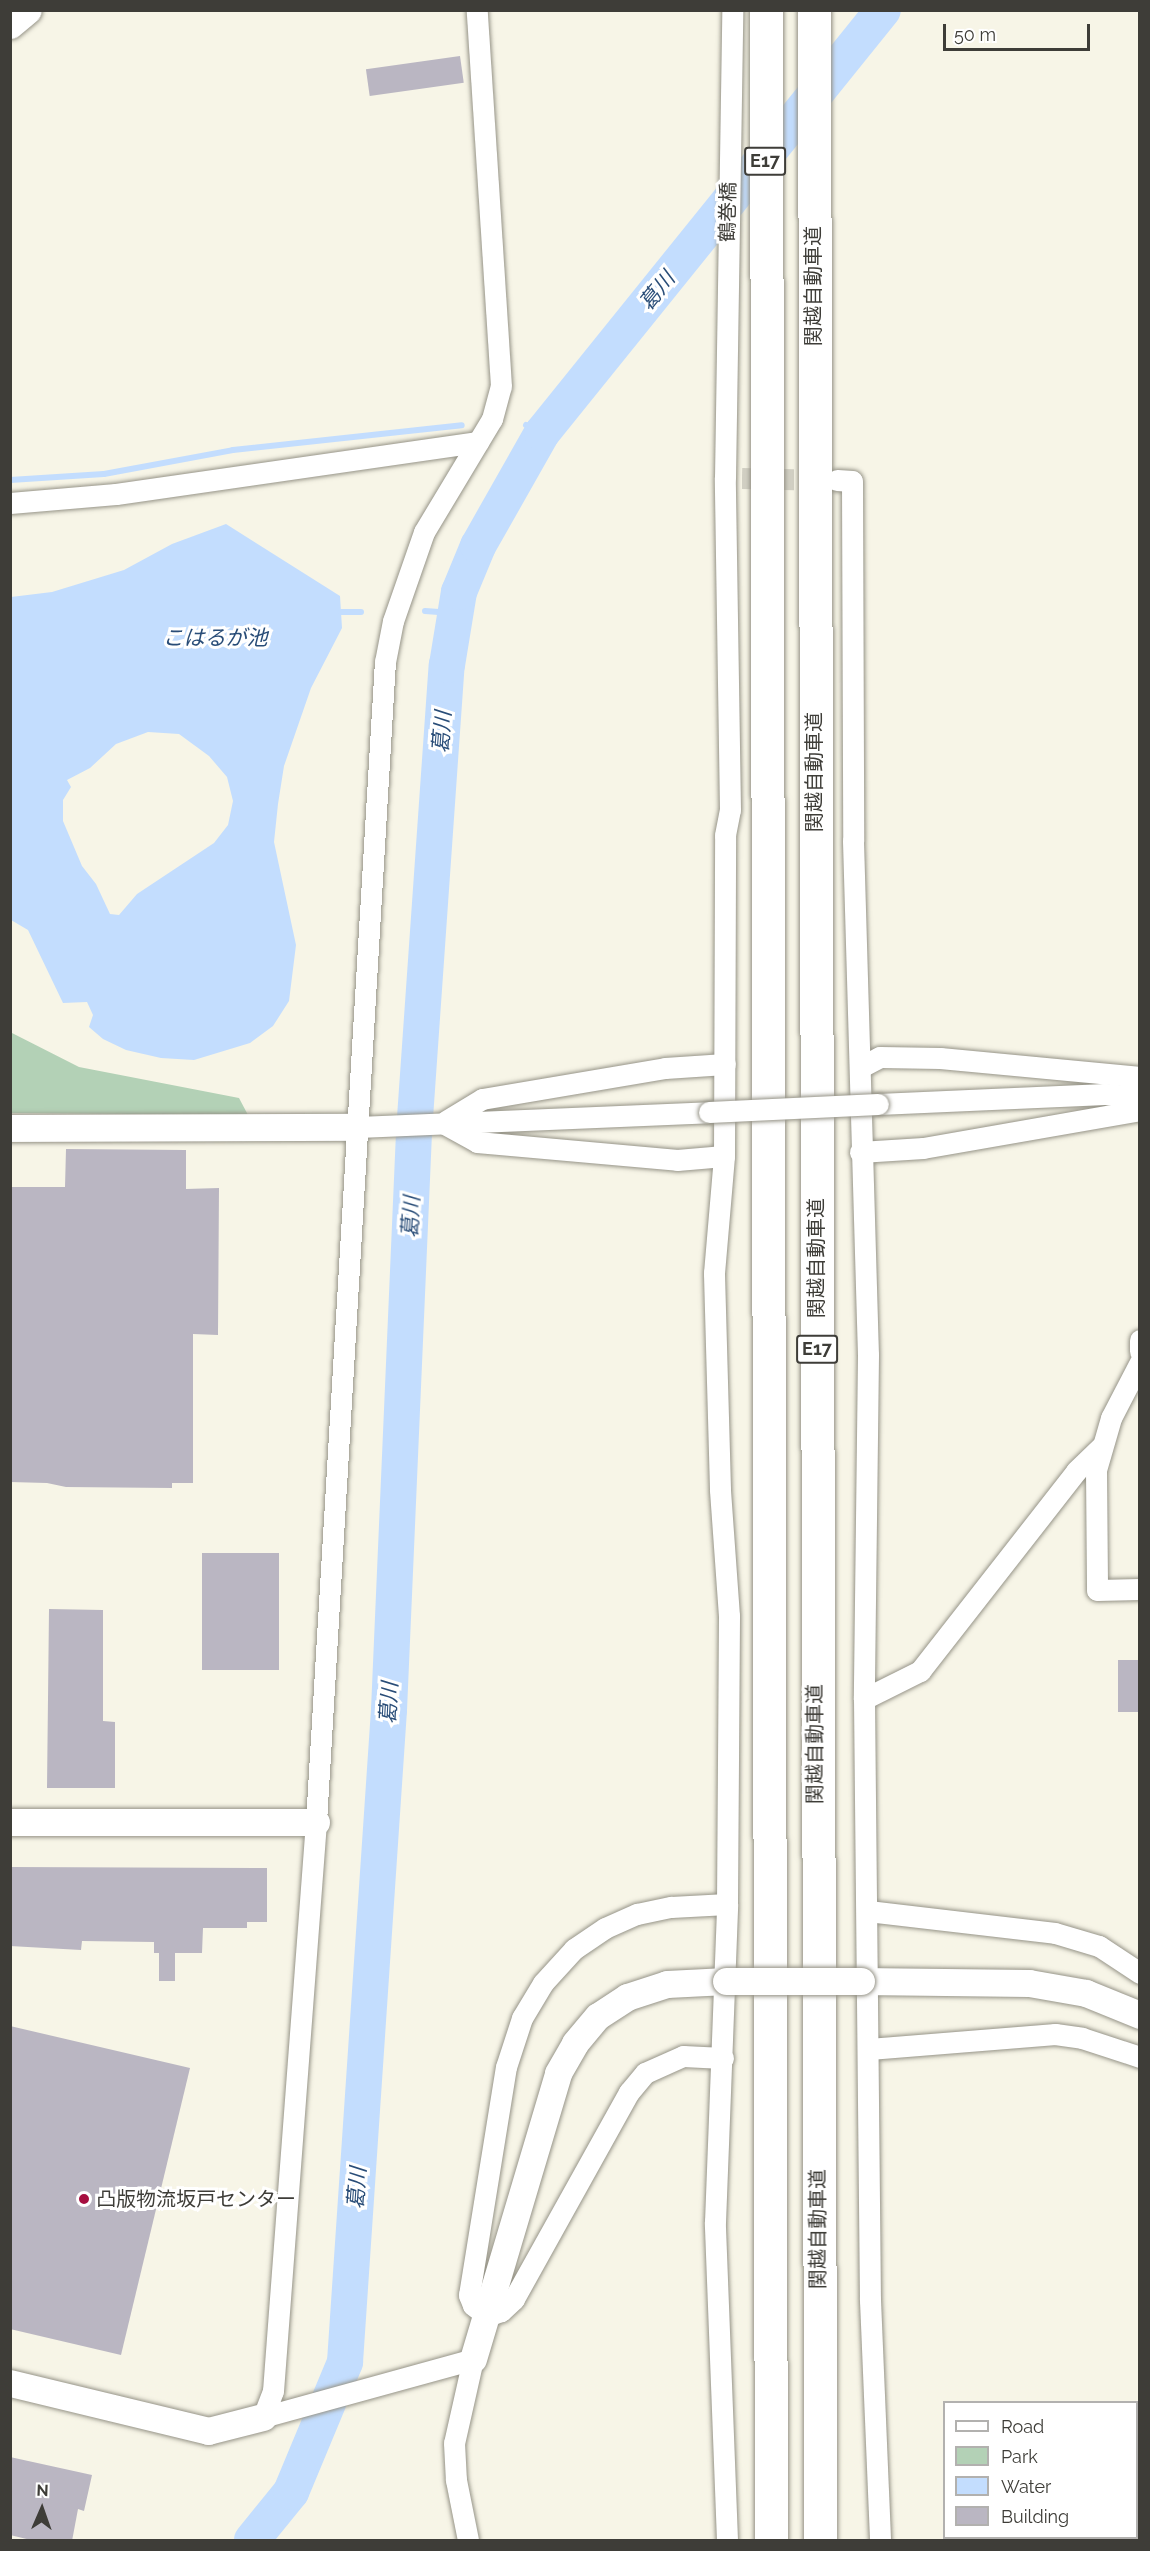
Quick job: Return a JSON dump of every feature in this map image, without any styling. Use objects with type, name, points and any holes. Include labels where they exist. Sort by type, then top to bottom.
[{"type":"highway","name":"E17","points":[[766,10],[764,220],[771,2541]]},
{"type":"highway","name":"関越自動車道","points":[[814,26],[820,2541]]},
{"type":"highway","points":[[819,2314],[837,2541]]},
{"type":"street","points":[[10,25],[28,10]]},
{"type":"street","points":[[275,2414],[273,2391],[368,1126],[385,662],[393,621],[424,532],[492,419],[501,387],[477,10]]},
{"type":"street","name":"鶴巻橋","points":[[727,2541],[715,2222],[728,1904],[729,1616],[720,1489],[714,1273],[724,1156],[725,835],[730,810],[734,478],[728,279],[732,10]]},
{"type":"street","points":[[10,503],[116,494],[478,442]]},
{"type":"street","points":[[837,480],[852,481],[854,841],[861,1067],[860,1152],[868,1355],[864,1699],[868,1911],[865,1981],[869,2049],[870,2300],[880,2541]]},
{"type":"street","points":[[861,1067],[880,1057],[909,1057],[1140,1077]]},
{"type":"street","points":[[441,1123],[482,1099],[665,1068],[725,1064]]},
{"type":"street","points":[[10,1128],[368,1126],[1105,1094],[1140,1097]]},
{"type":"street","points":[[860,1152],[923,1149],[1140,1110]]},
{"type":"street","points":[[441,1123],[477,1142],[677,1160],[724,1156]]},
{"type":"street","points":[[1140,1340],[1140,1351]]},
{"type":"street","points":[[1140,1362],[1101,1447],[1096,1470],[1097,1590],[1140,1590]]},
{"type":"street","points":[[864,1699],[920,1671],[1076,1471],[1101,1447]]},
{"type":"street","points":[[10,1822],[316,1821]]},
{"type":"street","points":[[487,2316],[473,2305],[469,2295],[506,2067],[522,2018],[543,1983],[574,1949],[605,1928],[638,1914],[671,1907],[728,1904]]},
{"type":"street","points":[[868,1911],[1054,1933],[1099,1946],[1140,1973]]},
{"type":"street","points":[[468,2541],[456,2480],[454,2443],[474,2359],[558,2073],[575,2043],[598,2016],[627,1997],[667,1984],[726,1981],[1029,1983],[1086,1993],[1140,2015]]},
{"type":"street","points":[[869,2049],[1055,2034],[1082,2038],[1140,2057]]},
{"type":"street","points":[[487,2316],[501,2311],[514,2299],[629,2092],[645,2073],[682,2056],[723,2058]]},
{"type":"street","points":[[10,2383],[208,2431],[474,2359]]},
{"type":"green space","points":[[10,1032],[79,1067],[239,1098],[248,1115],[11,1113]]},
{"type":"water","name":"こはるが池","points":[[226,524],[340,596],[342,628],[311,688],[284,766],[278,804],[274,842],[296,945],[289,1001],[273,1026],[250,1043],[194,1060],[161,1058],[126,1050],[103,1039],[89,1027],[93,1015],[87,1002],[63,1003],[28,930],[11,920],[11,597],[52,592],[124,570],[172,544]],"holes":[[[148,732],[179,734],[209,756],[227,777],[233,801],[228,825],[214,843],[137,894],[119,915],[110,914],[96,884],[82,866],[63,821],[63,800],[71,787],[67,780],[90,768],[116,744]]]},
{"type":"building","points":[[460,56],[464,83],[370,96],[366,69]]},
{"type":"building","points":[[66,1149],[186,1150],[186,1189],[219,1188],[218,1335],[193,1334],[193,1483],[172,1483],[172,1488],[66,1487],[47,1483],[10,1482],[10,1187],[65,1187]]},
{"type":"building","points":[[202,1553],[279,1553],[279,1670],[202,1670]]},
{"type":"building","points":[[49,1609],[103,1610],[103,1721],[115,1722],[115,1788],[47,1788]]},
{"type":"building","points":[[1118,1660],[1140,1660],[1140,1712],[1118,1712]]},
{"type":"building","points":[[10,1867],[267,1868],[267,1922],[247,1922],[247,1928],[203,1928],[202,1953],[175,1953],[175,1981],[159,1981],[159,1953],[154,1953],[154,1942],[82,1941],[81,1950],[10,1946]]},
{"type":"building","name":"凸版物流坂戸センター","points":[[10,2026],[190,2068],[121,2355],[10,2329]]},
{"type":"building","points":[[10,2457],[92,2475],[84,2511],[78,2509],[72,2541],[35,2541],[10,2535]]},
{"type":"waterway","name":"葛川","points":[[252,2540],[291,2492],[345,2362],[389,1710],[414,1132],[447,665],[459,592],[478,546],[542,433],[883,10]]},
{"type":"waterway","points":[[10,480],[104,474],[233,450],[462,425]]},
{"type":"waterway","points":[[526,425],[542,433]]},
{"type":"waterway","points":[[425,611],[456,613]]},
{"type":"waterway","points":[[341,612],[361,612]]},
{"type":"tunnel","points":[[742,478],[826,480]]},
{"type":"place","name":"凸版物流坂戸センター","points":[[84,2199]]}]
